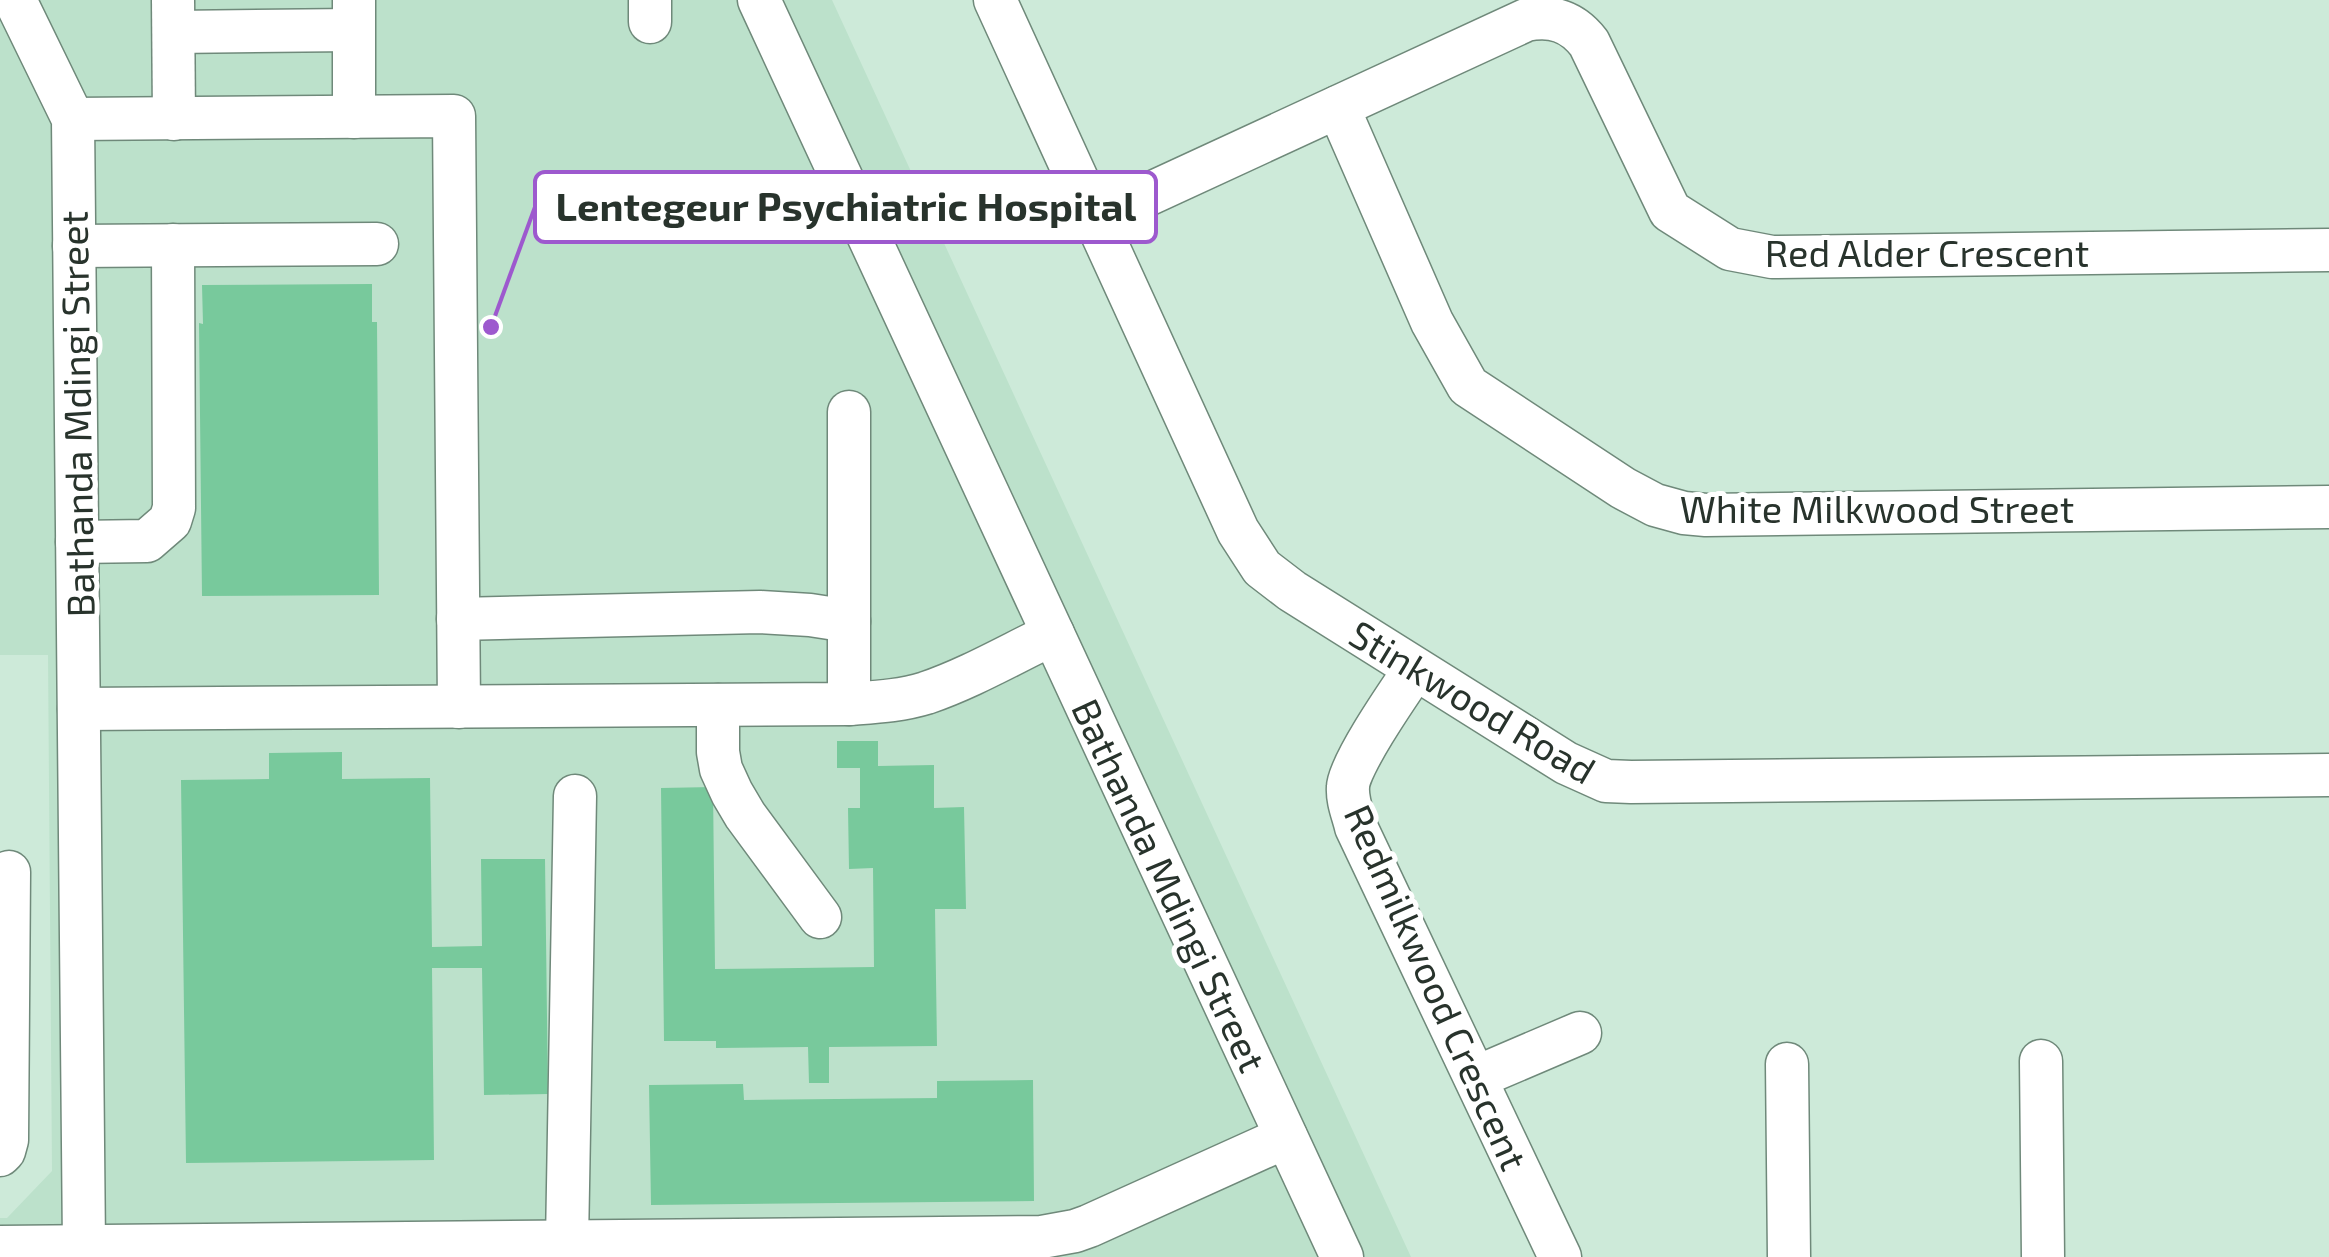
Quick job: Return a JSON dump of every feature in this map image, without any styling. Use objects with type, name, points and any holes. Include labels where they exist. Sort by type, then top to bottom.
[{"type":"street","name":"Bathanda Mdingi Street","points":[[15,0],[73,118],[84,1246]]},
{"type":"street","name":"Bathanda Mdingi Street","points":[[759,0],[1342,1257]]},
{"type":"street","name":"Stinkwood Road","points":[[996,0],[1238,530],[1262,568],[1292,591],[1566,763],[1606,781],[1631,782],[2329,775]]},
{"type":"street","points":[[174,119],[173,16],[354,15],[354,117]]},
{"type":"street","name":"Red Alder Crescent","points":[[1095,219],[1526,20],[1542,17],[1557,19],[1581,32],[1590,43],[1670,211],[1730,249],[1772,257],[2329,250]]},
{"type":"street","name":"White Milkwood Street","points":[[1338,108],[1432,322],[1468,386],[1655,505],[1706,515],[2329,507]]},
{"type":"street","points":[[73,118],[454,116],[459,706]]},
{"type":"street","points":[[74,246],[377,244]]},
{"type":"street","points":[[78,542],[147,541],[170,521],[174,508],[173,245]]},
{"type":"street","points":[[849,412],[849,704]]},
{"type":"street","points":[[458,619],[760,612],[849,621]]},
{"type":"street","points":[[79,709],[889,701],[952,682],[1053,634]]},
{"type":"street","name":"Redmilkwood Crescent","points":[[1414,669],[1356,763],[1347,784],[1349,802],[1356,827],[1560,1257]]},
{"type":"street","points":[[718,705],[718,752],[732,792],[820,917]]},
{"type":"street","points":[[567,1242],[575,796]]},
{"type":"street","points":[[0,1155],[7,1140],[4,965],[9,872]]},
{"type":"street","points":[[1477,1077],[1580,1033]]},
{"type":"street","points":[[2041,1061],[2043,1257]]},
{"type":"street","points":[[1787,1064],[1789,1257]]},
{"type":"street","points":[[0,1247],[1042,1237],[1089,1226],[1286,1137]]},
{"type":"shaded area","points":[[0,0],[832,0],[1411,1257],[0,1257],[0,1218],[7,1218],[52,1171],[48,655],[0,655]]},
{"type":"building","points":[[372,284],[372,322],[377,322],[379,595],[202,596],[199,323],[203,324],[202,285]]},
{"type":"building","points":[[837,741],[878,741],[878,766],[934,765],[934,808],[964,807],[966,909],[935,909],[937,1046],[829,1047],[829,1083],[809,1083],[808,1047],[716,1048],[716,1041],[664,1041],[661,788],[713,787],[715,969],[874,967],[873,868],[849,869],[848,808],[860,808],[860,768],[837,768]]},
{"type":"building","points":[[342,752],[342,779],[430,778],[432,947],[482,946],[481,859],[545,859],[548,1094],[484,1095],[482,968],[432,968],[434,1160],[186,1163],[181,780],[269,779],[269,753]]},
{"type":"building","points":[[1033,1080],[1034,1201],[651,1205],[649,1085],[743,1084],[744,1100],[937,1098],[937,1081]]},
{"type":"place","name":"Lentegeur Psychiatric Hospital","points":[[491,327]]}]
